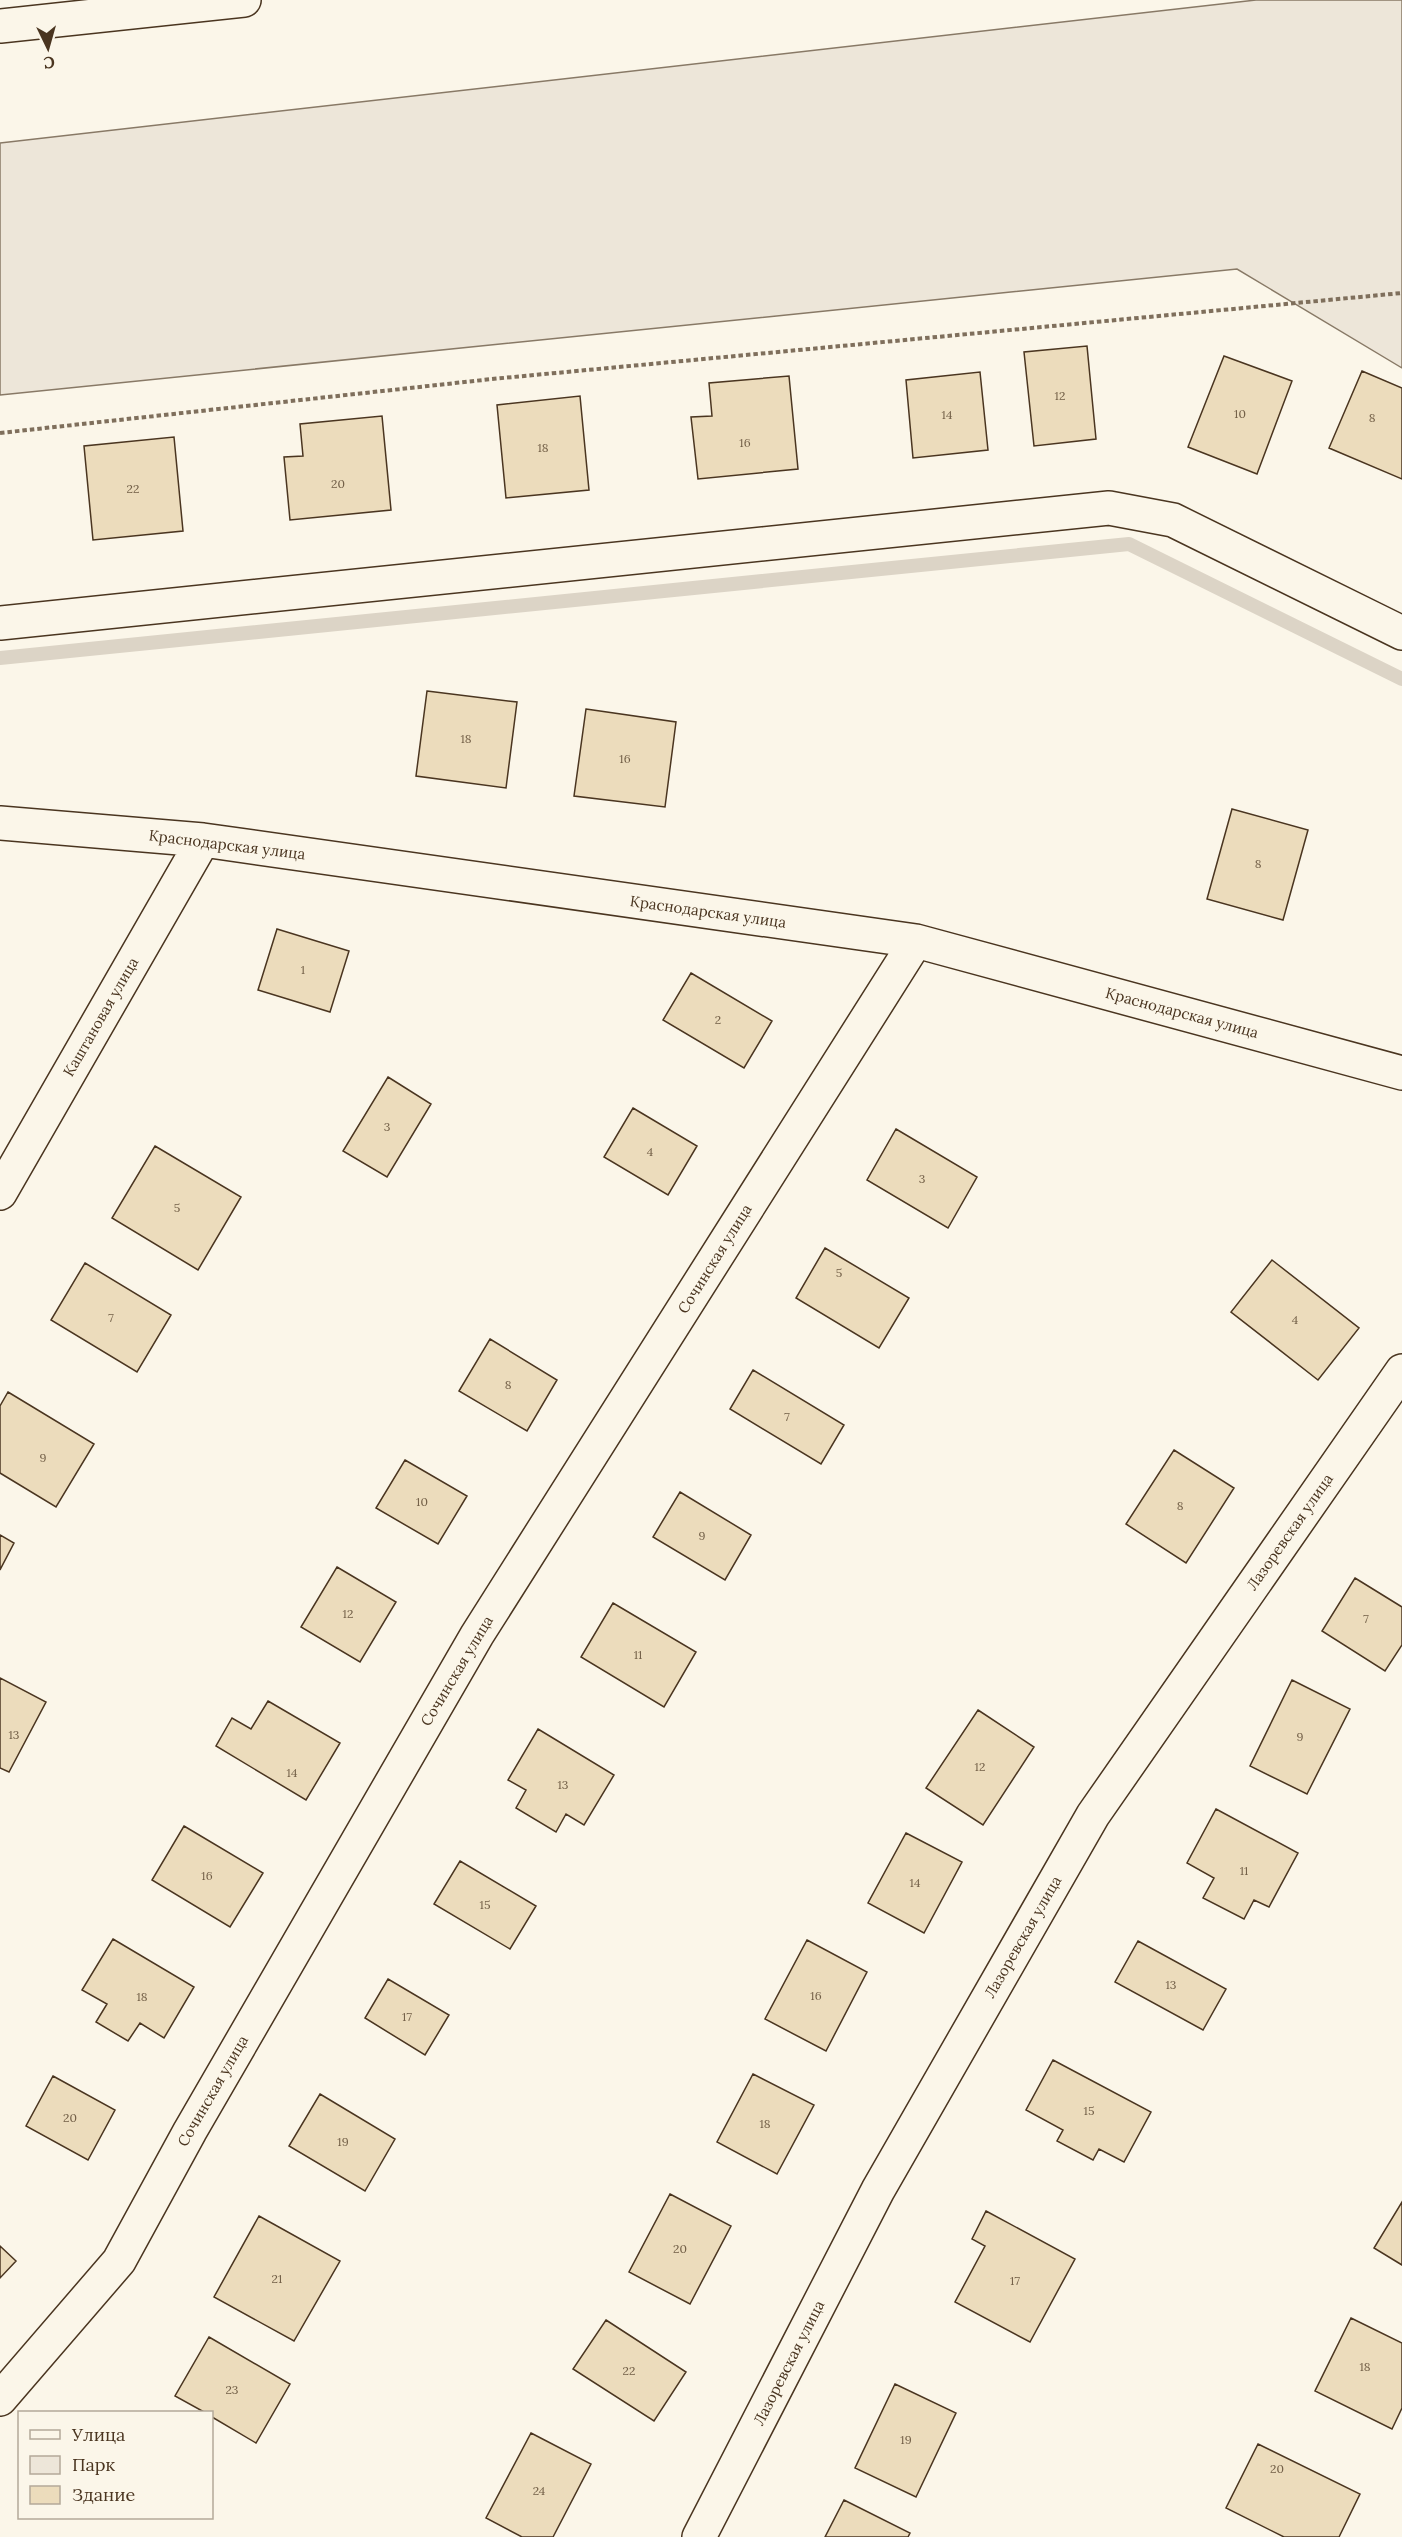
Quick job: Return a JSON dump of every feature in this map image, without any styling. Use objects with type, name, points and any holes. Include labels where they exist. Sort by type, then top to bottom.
[{"type":"street","points":[[0,26],[244,0]]},
{"type":"street","points":[[0,623],[1109,508],[1173,520],[1402,633]]},
{"type":"street","name":"Краснодарская улица","points":[[0,823],[203,840],[916,941],[1402,1073]]},
{"type":"street","name":"Каштановая улица","points":[[0,1193],[203,840]]},
{"type":"street","name":"Сочинская улица","points":[[0,2399],[119,2261],[190,2131],[477,1635],[916,941]]},
{"type":"street","name":"Лазоревская улица","points":[[699,2537],[878,2190],[1093,1815],[1402,1371]]},
{"type":"path","points":[[0,433],[492,379],[1402,293]]},
{"type":"green space","points":[[1256,0],[1402,0],[1402,368],[1237,269],[0,395],[0,143]]},
{"type":"building","points":[[1087,346],[1096,439],[1034,446],[1024,352]]},
{"type":"building","points":[[1224,356],[1292,381],[1257,474],[1188,447]]},
{"type":"building","points":[[1362,371],[1402,388],[1402,479],[1329,448]]},
{"type":"building","points":[[980,372],[988,450],[913,458],[906,380]]},
{"type":"building","points":[[789,376],[798,469],[698,479],[691,417],[712,416],[709,383]]},
{"type":"building","points":[[580,396],[589,490],[506,498],[497,405]]},
{"type":"building","points":[[382,416],[391,510],[290,520],[284,457],[303,456],[300,424]]},
{"type":"building","points":[[174,437],[183,531],[93,540],[84,446]]},
{"type":"building","points":[[427,691],[517,702],[506,788],[416,776]]},
{"type":"building","points":[[586,709],[676,722],[665,807],[574,796]]},
{"type":"building","points":[[1232,809],[1308,830],[1283,920],[1207,899]]},
{"type":"building","points":[[277,929],[349,951],[330,1012],[258,990]]},
{"type":"building","points":[[691,973],[772,1021],[744,1068],[663,1020]]},
{"type":"building","points":[[388,1077],[431,1104],[387,1177],[343,1151]]},
{"type":"building","points":[[633,1108],[697,1146],[668,1195],[604,1157]]},
{"type":"building","points":[[896,1129],[977,1177],[948,1228],[867,1180]]},
{"type":"building","points":[[155,1146],[241,1197],[198,1270],[112,1218]]},
{"type":"building","points":[[825,1248],[909,1298],[879,1348],[796,1298]]},
{"type":"building","points":[[1272,1260],[1359,1328],[1318,1380],[1231,1312]]},
{"type":"building","points":[[85,1263],[171,1315],[137,1372],[51,1320]]},
{"type":"building","points":[[490,1339],[557,1380],[527,1431],[459,1391]]},
{"type":"building","points":[[753,1370],[844,1425],[821,1464],[730,1409]]},
{"type":"building","points":[[8,1392],[94,1444],[56,1507],[0,1473],[0,1406]]},
{"type":"building","points":[[1174,1450],[1234,1488],[1186,1563],[1126,1524]]},
{"type":"building","points":[[405,1460],[467,1496],[438,1544],[376,1508]]},
{"type":"building","points":[[680,1492],[751,1535],[725,1580],[653,1537]]},
{"type":"building","points":[[0,1535],[14,1543],[0,1570]]},
{"type":"building","points":[[337,1567],[396,1602],[360,1662],[301,1627]]},
{"type":"building","points":[[1355,1578],[1402,1607],[1402,1645],[1385,1671],[1322,1631]]},
{"type":"building","points":[[613,1603],[696,1652],[664,1707],[581,1657]]},
{"type":"building","points":[[0,1678],[46,1702],[9,1772],[0,1768]]},
{"type":"building","points":[[1292,1680],[1350,1709],[1307,1794],[1250,1766]]},
{"type":"building","points":[[268,1701],[340,1743],[306,1800],[216,1746],[232,1718],[251,1729]]},
{"type":"building","points":[[978,1710],[1034,1747],[983,1825],[926,1788]]},
{"type":"building","points":[[538,1729],[614,1775],[584,1825],[566,1814],[556,1832],[516,1808],[526,1790],[508,1780]]},
{"type":"building","points":[[1216,1809],[1298,1853],[1269,1907],[1254,1900],[1244,1919],[1203,1898],[1214,1878],[1187,1863]]},
{"type":"building","points":[[184,1826],[263,1873],[230,1927],[152,1880]]},
{"type":"building","points":[[906,1833],[962,1862],[924,1933],[868,1903]]},
{"type":"building","points":[[460,1861],[536,1906],[510,1949],[434,1904]]},
{"type":"building","points":[[113,1939],[194,1987],[164,2038],[140,2023],[128,2041],[96,2022],[107,2004],[82,1990]]},
{"type":"building","points":[[807,1940],[867,1972],[826,2051],[765,2019]]},
{"type":"building","points":[[1138,1941],[1226,1989],[1203,2030],[1115,1982]]},
{"type":"building","points":[[388,1979],[449,2015],[425,2055],[365,2018]]},
{"type":"building","points":[[1053,2060],[1151,2112],[1124,2162],[1099,2149],[1093,2160],[1057,2141],[1063,2130],[1026,2110]]},
{"type":"building","points":[[753,2074],[814,2105],[777,2174],[717,2142]]},
{"type":"building","points":[[53,2076],[115,2110],[88,2160],[26,2126]]},
{"type":"building","points":[[320,2094],[395,2139],[365,2191],[289,2146]]},
{"type":"building","points":[[670,2194],[731,2226],[690,2304],[629,2272]]},
{"type":"building","points":[[1402,2202],[1402,2265],[1374,2248]]},
{"type":"building","points":[[986,2211],[1075,2259],[1030,2342],[955,2302],[985,2246],[972,2239]]},
{"type":"building","points":[[259,2216],[340,2261],[294,2341],[214,2297]]},
{"type":"building","points":[[0,2246],[16,2261],[0,2278]]},
{"type":"building","points":[[1351,2318],[1402,2343],[1402,2408],[1392,2429],[1315,2391]]},
{"type":"building","points":[[606,2320],[686,2372],[654,2421],[573,2369]]},
{"type":"building","points":[[209,2337],[290,2384],[256,2443],[213,2418],[213,2411],[202,2411],[175,2396]]},
{"type":"building","points":[[895,2384],[956,2413],[916,2497],[855,2468]]},
{"type":"building","points":[[531,2433],[591,2464],[553,2537],[522,2537],[486,2518]]},
{"type":"building","points":[[1258,2444],[1360,2494],[1339,2537],[1284,2537],[1226,2508]]},
{"type":"building","points":[[844,2500],[910,2533],[908,2537],[825,2537]]},
{"type":"waterway","points":[[0,658],[1129,544],[1402,679]]}]
